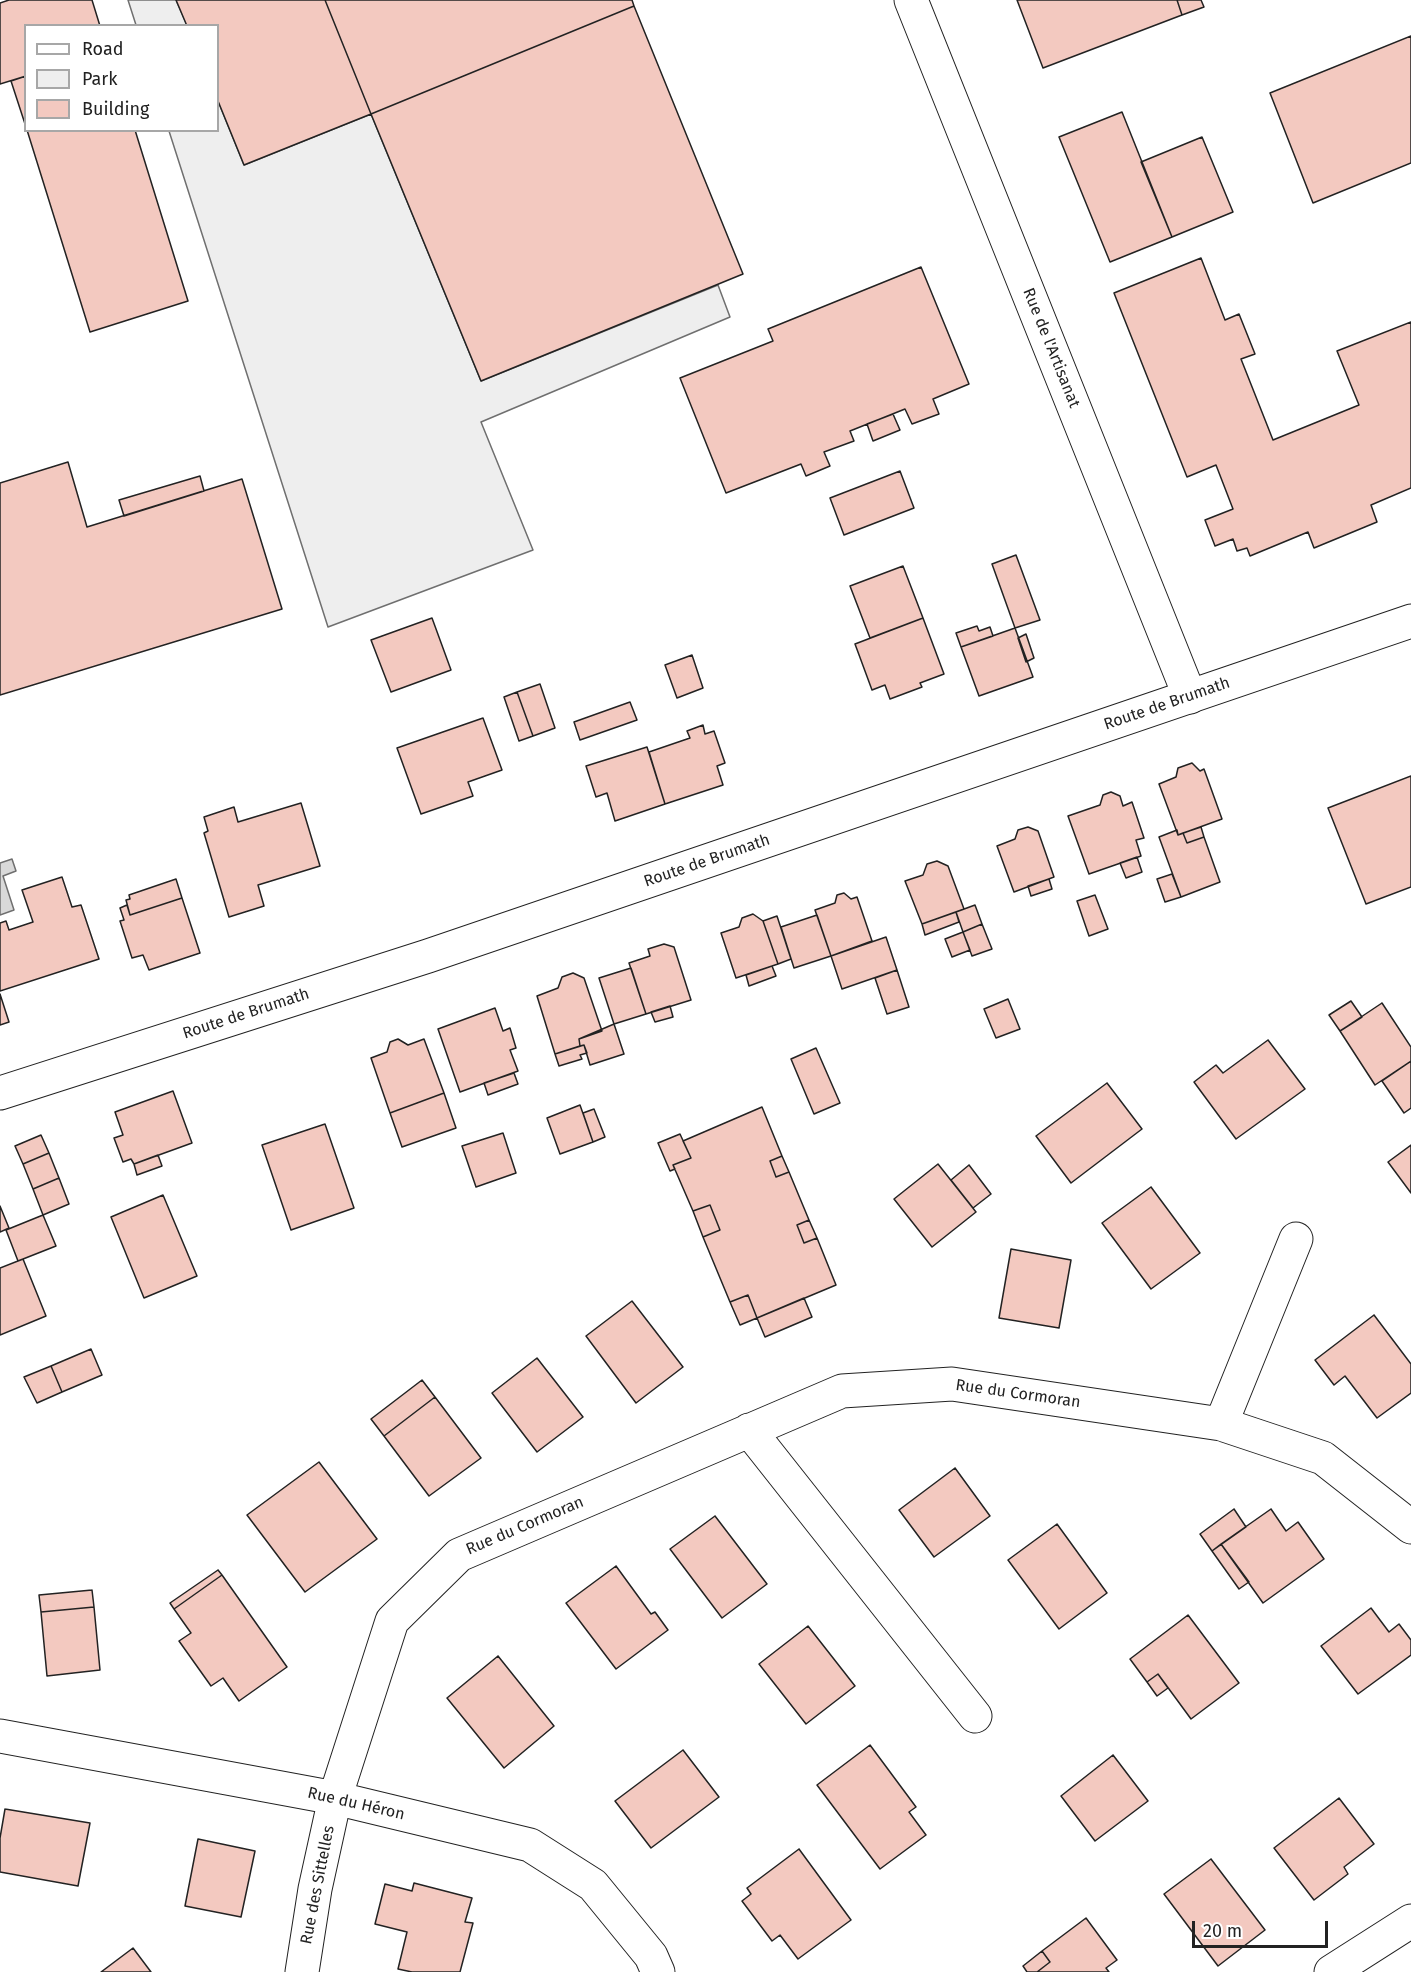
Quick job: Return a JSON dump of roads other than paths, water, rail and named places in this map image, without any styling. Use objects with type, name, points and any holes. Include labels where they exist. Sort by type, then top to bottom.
[{"type":"street","name":"Rue de l'Artisanat","points":[[911,0],[1190,696]]},
{"type":"street","name":"Route de Brumath","points":[[0,1093],[428,956],[1411,621]]},
{"type":"street","points":[[1221,1424],[1296,1239]]},
{"type":"street","name":"Rue du Cormoran","points":[[335,1798],[392,1622],[459,1555],[842,1390],[952,1384],[1221,1424],[1323,1458],[1411,1527]]},
{"type":"street","points":[[749,1430],[975,1716]]},
{"type":"street","name":"Rue du Héron","points":[[0,1736],[335,1798],[530,1845],[593,1886],[651,1956],[658,1972]]},
{"type":"street","name":"Rue des Sittelles","points":[[302,1972],[315,1889],[335,1798]]},
{"type":"street","points":[[1331,1972],[1411,1921]]}]
